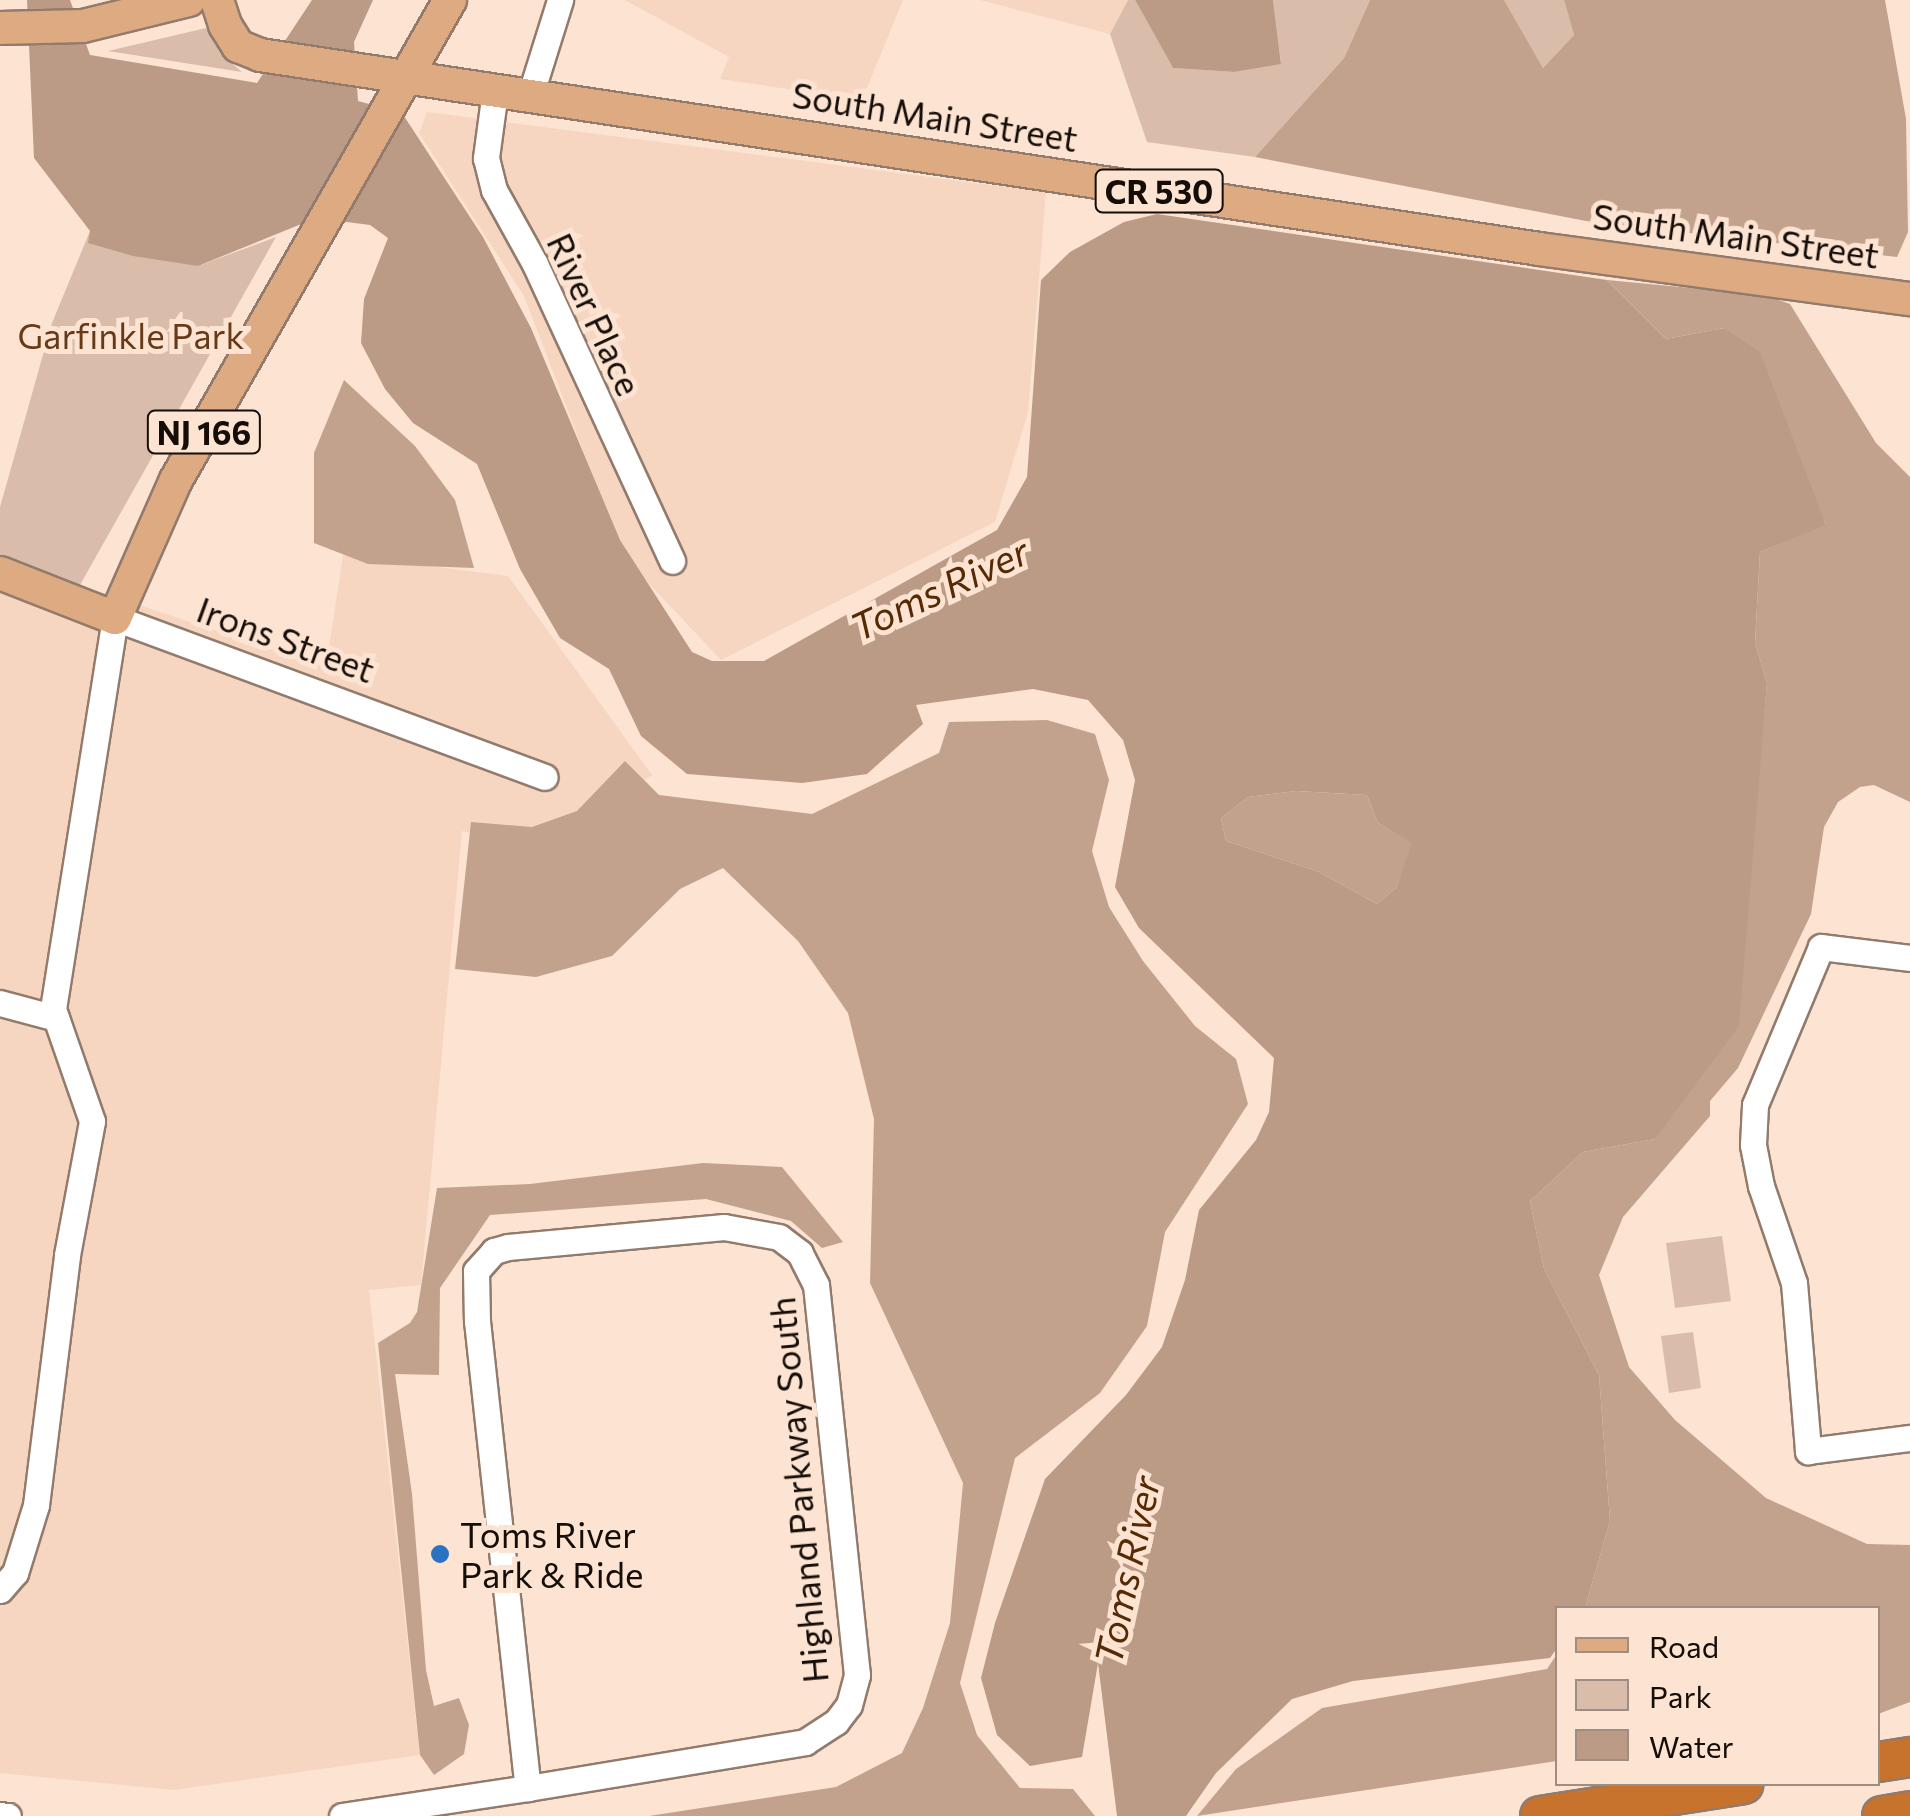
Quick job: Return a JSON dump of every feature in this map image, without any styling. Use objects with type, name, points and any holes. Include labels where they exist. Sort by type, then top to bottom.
[{"type":"highway","points":[[1880,1762],[1910,1757]]},
{"type":"highway","points":[[1540,1816],[1731,1786]]},
{"type":"highway","points":[[1882,1816],[1910,1811]]},
{"type":"main road","points":[[7,23],[83,26],[151,13],[189,0]]},
{"type":"main road","name":"South Main Street","points":[[217,0],[238,46],[260,55],[372,73],[401,90],[495,91],[1538,249],[1910,298]]},
{"type":"main road","name":"NJ 166","points":[[115,618],[176,480],[309,254],[450,0]]},
{"type":"main road","name":"Irons Street","points":[[0,573],[115,618]]},
{"type":"street","points":[[530,96],[560,0]]},
{"type":"street","name":"River Place","points":[[495,91],[486,158],[494,190],[535,264],[672,561]]},
{"type":"street","points":[[0,1590],[14,1573],[36,1505],[68,1255],[92,1121],[53,1009],[115,618]]},
{"type":"street","name":"Irons Street","points":[[115,618],[544,776]]},
{"type":"street","points":[[1910,958],[1822,947],[1755,1105],[1752,1145],[1761,1186],[1794,1283],[1808,1451],[1910,1438]]},
{"type":"street","points":[[0,1003],[56,1018]]},
{"type":"street","name":"Highland Parkway South","points":[[342,1816],[528,1788],[805,1742],[836,1722],[849,1705],[857,1675],[816,1285],[810,1268],[791,1244],[766,1232],[744,1228],[508,1247],[494,1252],[476,1271],[477,1321],[528,1788]]},
{"type":"street","points":[[0,1815],[8,1816]]},
{"type":"shaded area","points":[[625,0],[903,0],[862,100],[720,79],[729,57]]},
{"type":"shaded area","points":[[980,0],[1128,0],[1110,34]]},
{"type":"shaded area","points":[[1370,0],[1504,0],[1543,68],[1574,35],[1564,0],[1885,0],[1906,119],[1908,232],[1897,257],[1586,221],[1255,157],[1344,58]]},
{"type":"shaded area","points":[[427,112],[1046,192],[1028,412],[995,522],[721,660],[624,557],[524,296],[419,133]]},
{"type":"shaded area","points":[[1607,280],[1764,295],[1790,304],[1876,443],[1910,477],[1910,802],[1874,785],[1860,787],[1838,802],[1824,827],[1811,914],[1738,1068],[1710,1101],[1710,1116],[1623,1217],[1599,1275],[1629,1367],[1675,1420],[1766,1498],[1867,1544],[1910,1545],[1910,1702],[1880,1713],[1880,1606],[1586,1606],[1610,1521],[1599,1375],[1544,1269],[1530,1201],[1583,1152],[1655,1139],[1754,823],[1767,683],[1755,643],[1760,552],[1826,524],[1724,328],[1666,339]]},
{"type":"shaded area","points":[[344,380],[415,446],[455,500],[474,568],[368,564],[314,543],[314,453]]},
{"type":"shaded area","points":[[343,555],[508,576],[652,775],[550,848],[462,831],[421,1285],[369,1290],[420,1755],[174,1790],[0,1773],[0,559],[326,667]]},
{"type":"shaded area","points":[[1047,720],[1095,734],[1109,780],[1092,851],[1109,907],[1143,961],[1195,1026],[1236,1059],[1248,1104],[1165,1232],[1147,1326],[1100,1393],[1015,1458],[960,1683],[977,1735],[1020,1788],[1073,1789],[1095,1816],[649,1816],[836,1787],[902,1753],[923,1708],[950,1623],[963,1483],[870,1283],[874,1119],[848,1013],[798,941],[723,868],[680,889],[612,956],[536,977],[455,969],[471,822],[532,827],[577,811],[625,761],[659,795],[812,814],[939,753],[949,722]]},
{"type":"shaded area","points":[[1296,791],[1367,795],[1378,823],[1413,843],[1396,888],[1377,904],[1319,872],[1226,841],[1221,818],[1248,797]]},
{"type":"shaded area","points":[[703,1163],[782,1167],[843,1242],[822,1248],[791,1221],[706,1199],[490,1215],[440,1288],[439,1375],[395,1374],[412,1494],[426,1670],[434,1706],[459,1698],[469,1725],[464,1754],[434,1775],[420,1755],[378,1343],[410,1323],[417,1312],[437,1188],[530,1184]]},
{"type":"shaded area","points":[[1555,1657],[1555,1761],[1197,1816],[1236,1769],[1322,1708],[1547,1669]]},
{"type":"green space","points":[[1128,0],[1135,0],[1173,68],[1234,72],[1281,63],[1273,0],[1370,0],[1344,58],[1255,157],[1147,142],[1110,34]]},
{"type":"green space","points":[[1504,0],[1564,0],[1574,35],[1543,68]]},
{"type":"green space","points":[[206,28],[220,53],[242,72],[108,51]]},
{"type":"green space","name":"Garfinkle Park","points":[[90,231],[198,266],[276,237],[80,585],[0,559],[0,507],[52,323]]},
{"type":"green space","points":[[1722,1236],[1731,1301],[1675,1308],[1666,1243]]},
{"type":"green space","points":[[1693,1332],[1701,1388],[1669,1393],[1661,1336]]},
{"type":"water","name":"Toms River","points":[[27,0],[70,0],[90,55],[257,83],[312,0],[373,0],[354,42],[358,101],[402,113],[483,237],[531,328],[620,540],[692,652],[712,661],[764,661],[997,530],[1027,477],[1041,280],[1070,252],[1124,222],[1157,214],[1607,280],[1666,339],[1724,328],[1760,352],[1826,525],[1760,552],[1755,643],[1767,683],[1739,1026],[1655,1139],[1583,1152],[1530,1201],[1544,1269],[1599,1375],[1610,1521],[1586,1606],[1555,1606],[1555,1651],[1550,1658],[1353,1681],[1292,1699],[1216,1773],[1186,1816],[1117,1816],[1098,1663],[1082,1757],[1030,1766],[997,1735],[981,1678],[995,1623],[1045,1479],[1126,1395],[1162,1347],[1185,1280],[1199,1210],[1256,1140],[1269,1112],[1274,1058],[1139,928],[1115,887],[1135,780],[1123,740],[1088,700],[1033,689],[916,705],[923,724],[867,774],[802,783],[687,774],[641,736],[609,669],[560,638],[520,569],[477,464],[413,423],[385,389],[361,343],[364,299],[388,238],[370,225],[316,218],[198,266],[133,256],[88,243],[90,231],[34,158]],"holes":[[[1296,791],[1367,795],[1378,823],[1412,843],[1396,888],[1377,904],[1319,872],[1226,841],[1221,818],[1248,797]]]},
{"type":"water","points":[[1135,0],[1273,0],[1281,64],[1234,72],[1173,68]]},
{"type":"place","name":"Toms River Park & Ride","points":[[440,1554]]}]
